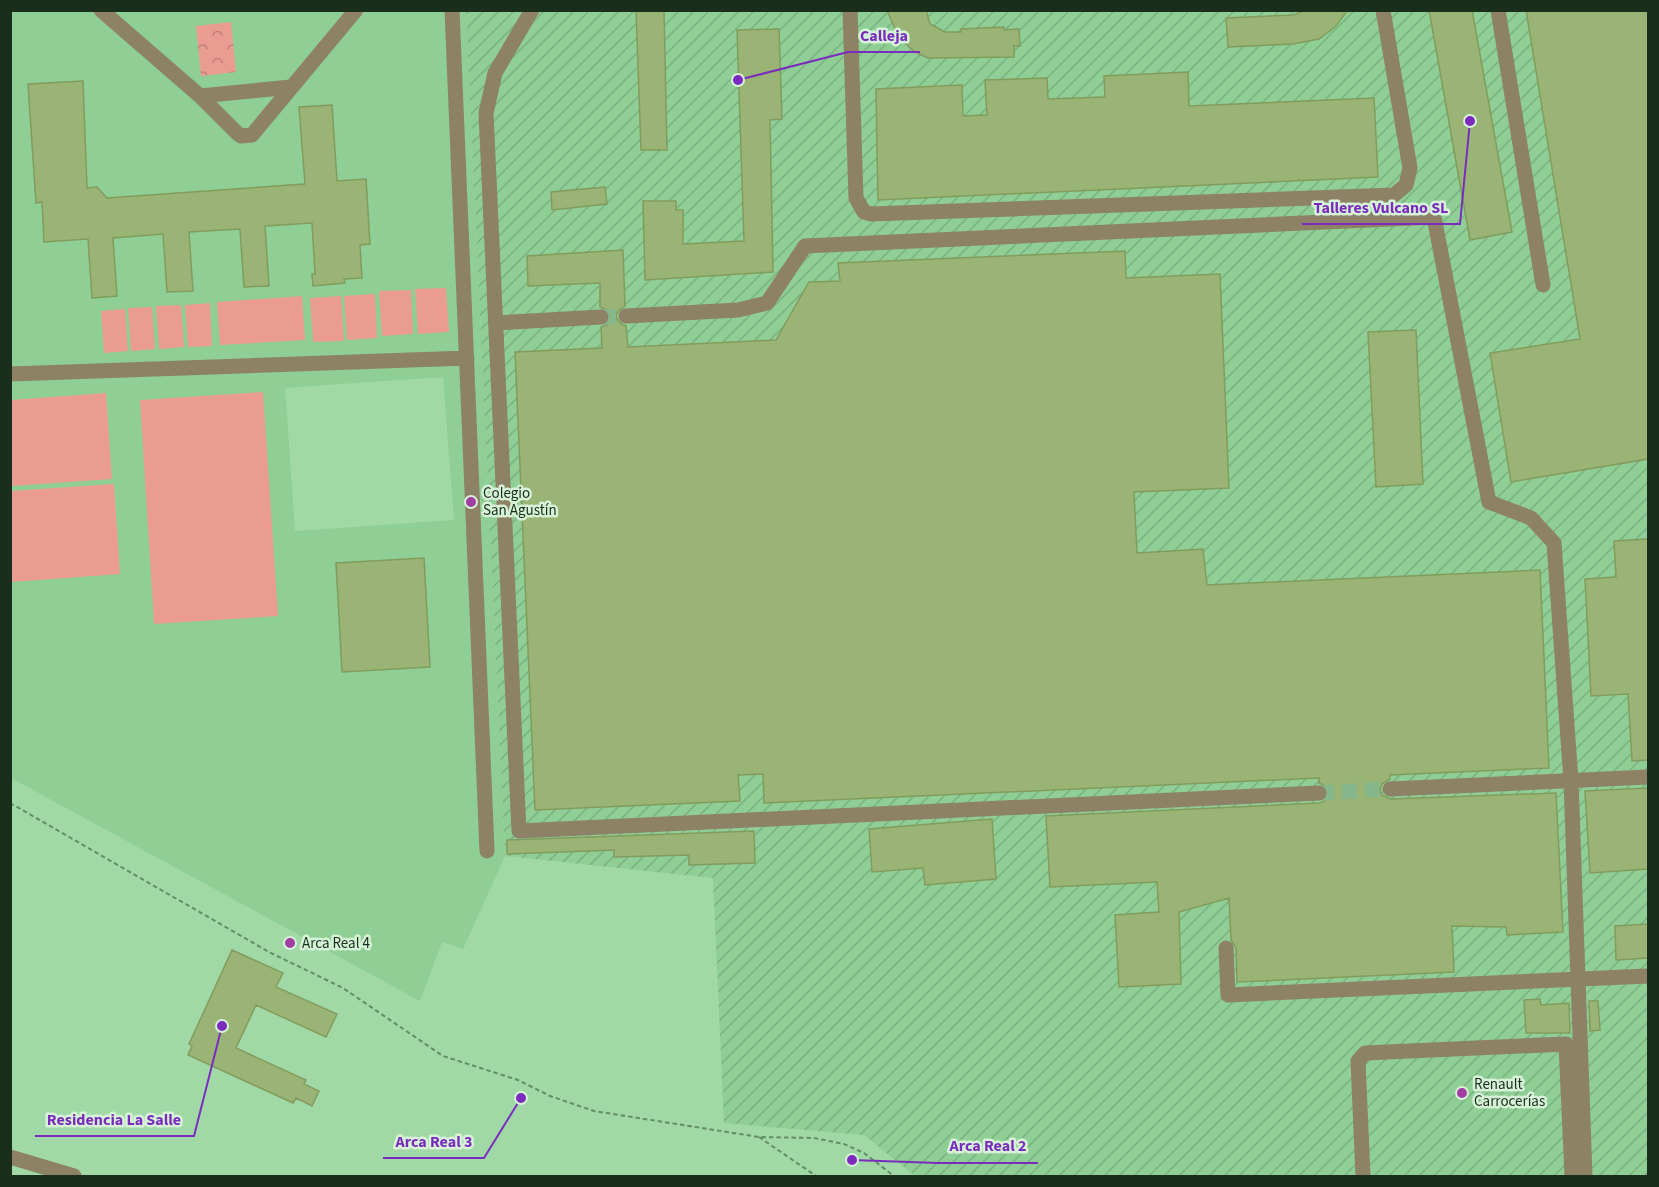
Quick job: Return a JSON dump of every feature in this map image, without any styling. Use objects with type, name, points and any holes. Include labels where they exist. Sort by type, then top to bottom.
[{"type":"street","points":[[101,10],[200,96],[237,133],[246,137],[256,132],[356,10]]},
{"type":"street","points":[[452,10],[487,851]]},
{"type":"street","points":[[532,10],[495,73],[486,114],[519,831],[1319,793]]},
{"type":"street","points":[[850,10],[856,198],[864,212],[871,214],[1394,195],[1406,185],[1410,168],[1383,10]]},
{"type":"street","points":[[1498,10],[1543,285]]},
{"type":"street","points":[[200,96],[291,87]]},
{"type":"street","points":[[626,316],[738,310],[767,303],[805,246],[1434,218],[1489,502],[1531,518],[1554,543],[1571,780],[1576,978],[1585,1176]]},
{"type":"street","points":[[496,323],[601,317]]},
{"type":"street","points":[[10,374],[467,358]]},
{"type":"street","points":[[1390,789],[1648,777]]},
{"type":"street","points":[[1226,948],[1228,995],[1648,976]]},
{"type":"street","points":[[1364,1176],[1358,1061],[1365,1053],[1566,1044],[1572,1176]]},
{"type":"street","points":[[10,1157],[74,1176]]},
{"type":"path","points":[[10,803],[269,952],[343,988],[443,1056],[518,1080],[550,1096],[594,1111],[759,1137],[814,1138],[844,1144],[864,1153],[894,1176]]},
{"type":"path","points":[[759,1137],[816,1176]]},
{"type":"shaded area","name":"Colegio San Agustín","points":[[11,11],[466,11],[505,856],[463,949],[442,942],[420,1001],[11,778],[11,582],[120,573],[114,484],[11,491],[11,486],[112,478],[106,393],[11,400]],"holes":[[[83,81],[87,188],[97,187],[107,198],[305,184],[299,107],[331,105],[337,181],[366,179],[370,244],[360,245],[362,278],[344,279],[344,283],[312,285],[312,275],[315,274],[312,223],[265,226],[269,285],[244,287],[240,229],[189,232],[193,291],[167,292],[163,234],[113,238],[117,296],[92,298],[88,239],[44,242],[42,202],[36,202],[28,84]],[[443,377],[454,520],[295,531],[285,388]],[[424,558],[430,667],[342,672],[336,563]]]},
{"type":"shaded area","points":[[466,11],[1648,11],[1648,1176],[915,1176],[864,1135],[724,1123],[713,878],[505,856]]},
{"type":"green space","points":[[231,22],[236,72],[201,76],[196,26]]},
{"type":"green space","points":[[446,288],[449,332],[418,334],[415,289]]},
{"type":"green space","points":[[411,290],[413,334],[382,336],[379,291]]},
{"type":"green space","points":[[375,294],[377,338],[347,340],[344,296]]},
{"type":"green space","points":[[302,296],[305,340],[220,345],[217,302]]},
{"type":"green space","points":[[341,296],[344,341],[313,342],[310,298]]},
{"type":"green space","points":[[210,303],[212,346],[188,347],[185,305]]},
{"type":"green space","points":[[181,305],[184,347],[159,349],[156,306]]},
{"type":"green space","points":[[152,307],[155,349],[131,351],[128,308]]},
{"type":"green space","points":[[125,309],[128,351],[104,353],[101,311]]},
{"type":"green space","points":[[263,392],[278,616],[154,624],[140,400]]},
{"type":"green space","points":[[106,393],[112,479],[11,486],[11,400]]},
{"type":"green space","points":[[114,484],[120,574],[11,582],[11,491]]},
{"type":"building","points":[[636,10],[664,10],[667,150],[641,150]]},
{"type":"building","points":[[887,10],[926,10],[930,24],[945,32],[1004,27],[1004,30],[1019,29],[1020,46],[1014,46],[1014,57],[928,58],[915,52],[899,38]]},
{"type":"building","points":[[1305,10],[1348,10],[1335,27],[1319,39],[1293,44],[1228,47],[1226,18],[1294,15]]},
{"type":"building","points":[[1429,10],[1472,10],[1512,232],[1470,240]]},
{"type":"building","points":[[1526,10],[1648,10],[1648,459],[1511,482],[1490,353],[1580,339]]},
{"type":"building","points":[[779,29],[782,119],[770,120],[773,272],[645,280],[643,201],[676,201],[676,210],[683,210],[683,244],[744,241],[737,30]]},
{"type":"building","points":[[1188,72],[1189,106],[1374,98],[1378,177],[878,200],[876,89],[962,85],[963,116],[987,115],[985,80],[1047,78],[1048,99],[1105,97],[1104,76]]},
{"type":"building","points":[[83,81],[87,188],[97,187],[107,198],[305,184],[299,107],[332,105],[337,181],[366,179],[370,244],[360,245],[362,278],[344,279],[345,283],[313,286],[312,274],[315,274],[312,223],[265,226],[269,286],[244,287],[240,229],[189,232],[193,291],[167,292],[163,234],[113,238],[117,296],[92,298],[88,239],[44,242],[42,202],[36,203],[28,84]]},
{"type":"building","points":[[605,187],[607,204],[552,210],[551,192]]},
{"type":"building","points":[[623,250],[625,306],[618,311],[616,317],[621,324],[626,326],[628,347],[776,340],[809,282],[840,281],[838,263],[1125,251],[1126,278],[1220,274],[1229,488],[1134,492],[1137,553],[1203,549],[1207,585],[1540,570],[1549,768],[1390,775],[1390,779],[1382,784],[1380,790],[1382,795],[1390,799],[1556,793],[1563,932],[1507,935],[1506,927],[1452,926],[1454,972],[1237,982],[1236,948],[1231,940],[1229,898],[1179,912],[1181,984],[1119,987],[1115,915],[1159,912],[1157,882],[1050,887],[1046,816],[1319,803],[1325,801],[1329,793],[1327,787],[1319,783],[1319,778],[764,803],[763,774],[738,775],[740,801],[535,810],[515,352],[602,348],[601,327],[607,325],[611,317],[609,311],[600,307],[600,283],[528,286],[527,256]]},
{"type":"building","points":[[1416,330],[1423,484],[1376,487],[1368,332]]},
{"type":"building","points":[[1648,539],[1648,760],[1632,761],[1628,694],[1591,696],[1585,579],[1616,577],[1614,541]]},
{"type":"building","points":[[424,558],[430,667],[342,672],[336,563]]},
{"type":"building","points":[[1648,788],[1648,869],[1590,873],[1585,791]]},
{"type":"building","points":[[992,819],[996,879],[925,885],[923,868],[872,872],[869,829]]},
{"type":"building","points":[[754,831],[755,863],[689,865],[689,855],[614,857],[614,850],[507,854],[507,840]]},
{"type":"building","points":[[1648,924],[1648,958],[1616,960],[1615,926]]},
{"type":"building","points":[[232,950],[283,973],[276,987],[337,1014],[326,1037],[256,1005],[236,1048],[306,1080],[304,1084],[319,1091],[312,1106],[296,1098],[293,1103],[188,1055],[192,1046],[189,1044]]},
{"type":"building","points":[[1540,999],[1541,1005],[1569,1003],[1570,1033],[1526,1033],[1524,1000]]},
{"type":"building","points":[[1589,1001],[1598,1001],[1600,1030],[1590,1031]]},
{"type":"tunnel","points":[[601,317],[626,316]]},
{"type":"tunnel","points":[[1319,793],[1390,789]]},
{"type":"place","name":"Calleja","points":[[738,80]]},
{"type":"place","name":"Talleres Vulcano SL","points":[[1470,121]]},
{"type":"place","name":"Colegio San Agustín","points":[[471,502]]},
{"type":"place","name":"Arca Real 4","points":[[290,943]]},
{"type":"place","name":"Residencia La Salle","points":[[222,1026]]},
{"type":"place","name":"Renault Carrocerías","points":[[1462,1093]]},
{"type":"place","name":"Arca Real 3","points":[[521,1098]]},
{"type":"place","name":"Arca Real 2","points":[[852,1160]]}]
